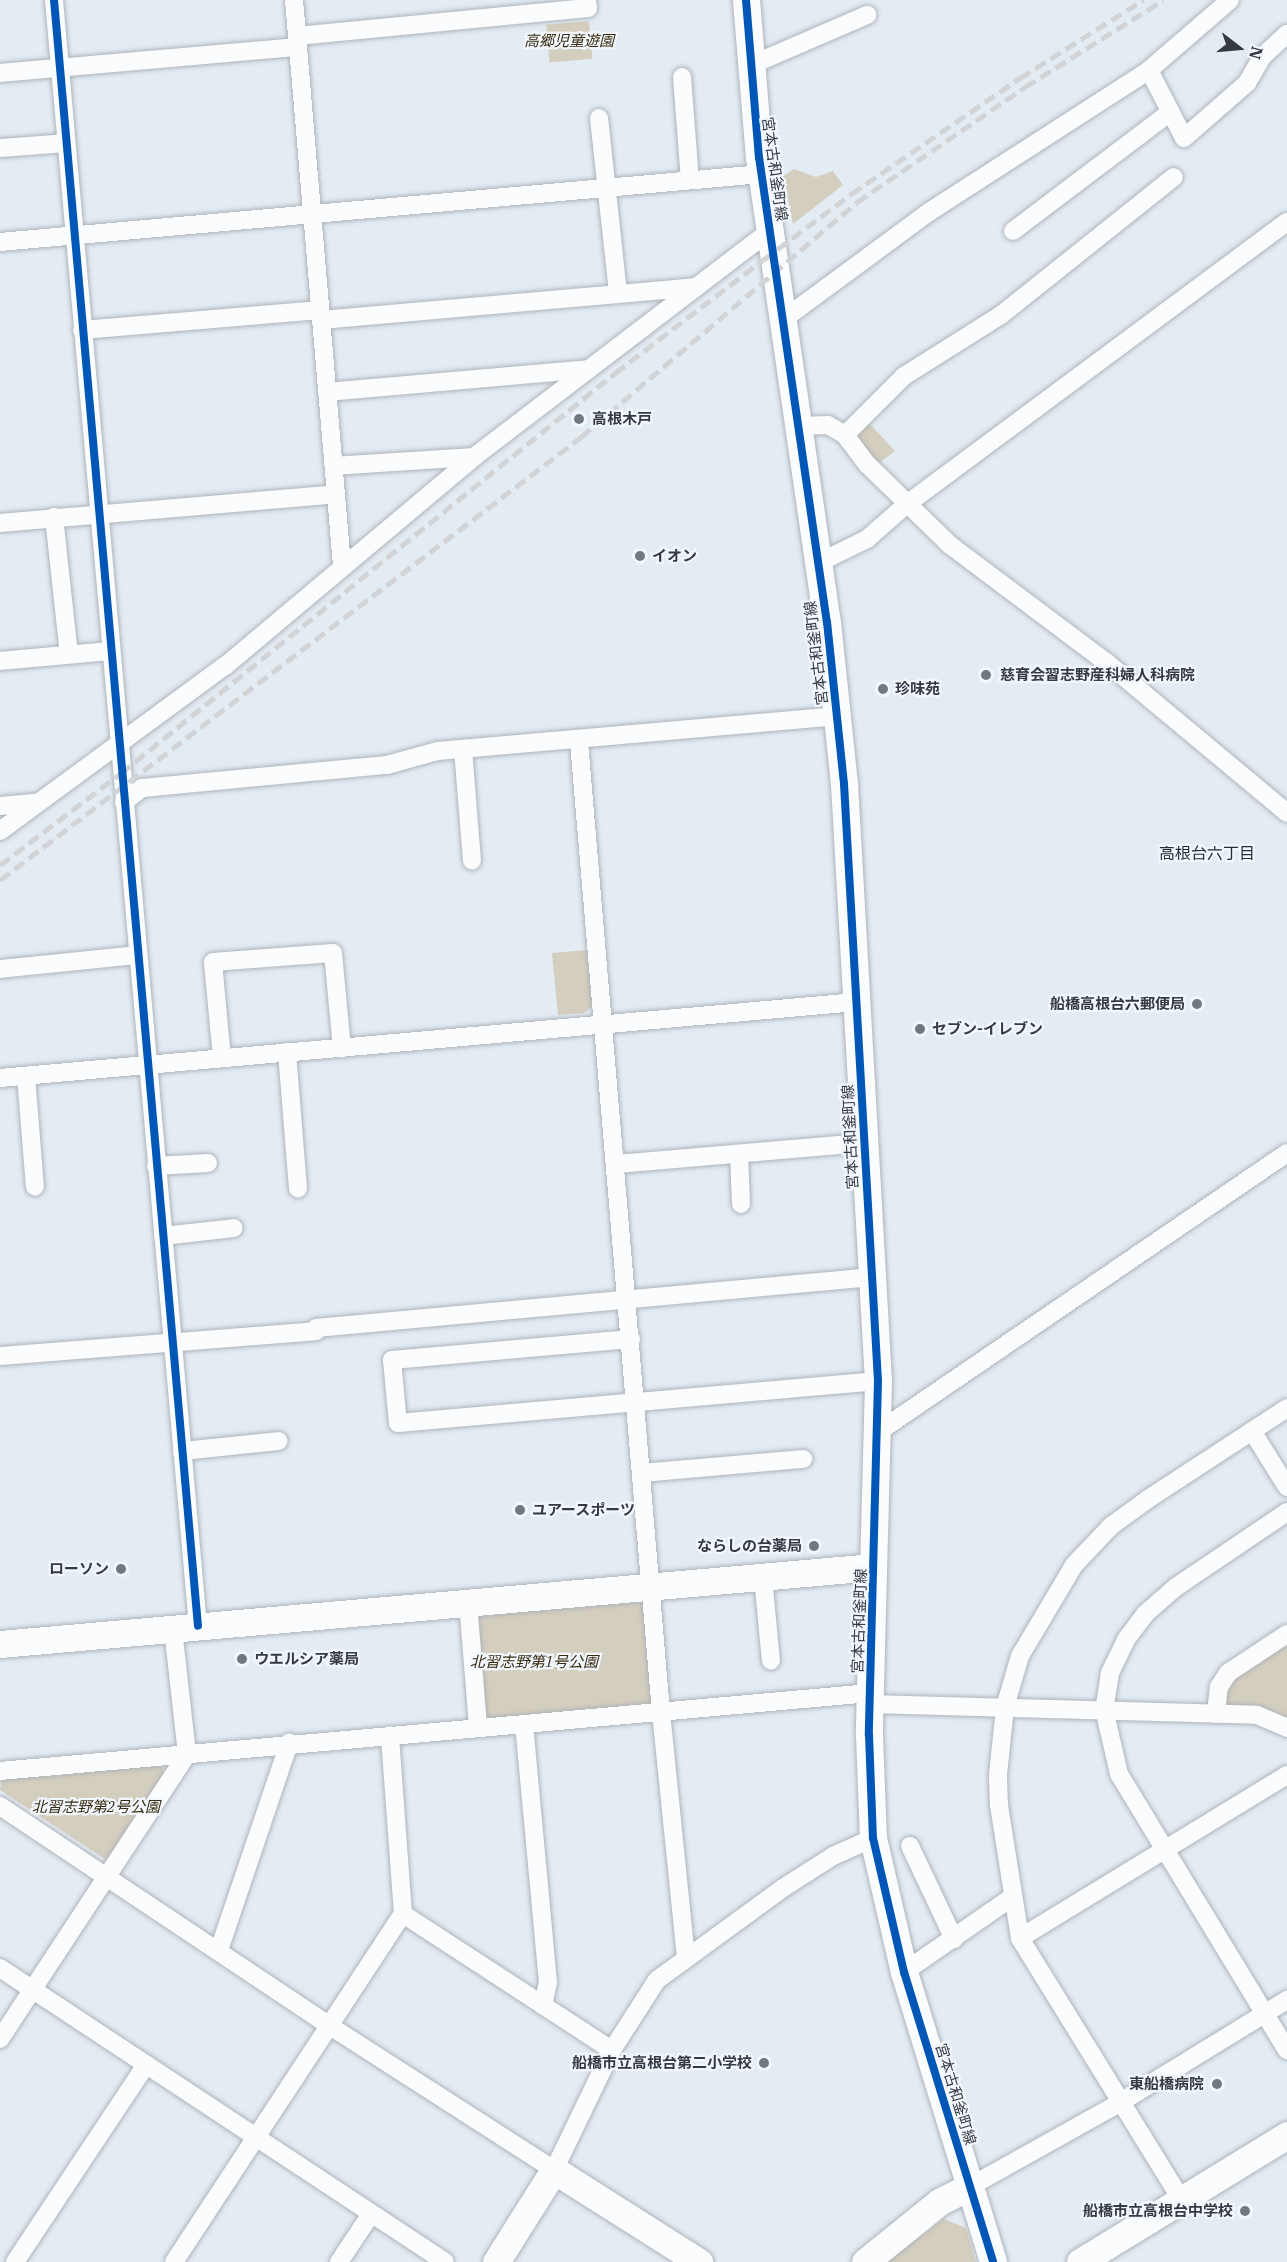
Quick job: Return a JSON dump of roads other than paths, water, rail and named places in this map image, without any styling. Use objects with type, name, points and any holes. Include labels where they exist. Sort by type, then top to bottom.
[{"type":"street","points":[[0,2039],[187,1754],[182,1451],[54,0]]},
{"type":"street","points":[[294,0],[342,566]]},
{"type":"street","points":[[0,73],[588,8],[587,0]]},
{"type":"street","name":"宮本古和釜町線","points":[[746,0],[749,66],[762,174],[838,716],[878,1381],[870,1699],[873,1838],[904,1972],[993,2262]]},
{"type":"street","points":[[784,319],[930,212],[1149,70],[1230,0]]},
{"type":"street","points":[[749,66],[867,15]]},
{"type":"street","points":[[1149,70],[1169,113],[1184,138],[1247,83],[1262,57],[1287,34]]},
{"type":"street","points":[[682,77],[690,180]]},
{"type":"street","points":[[1013,231],[1169,113]]},
{"type":"street","points":[[599,118],[618,293]]},
{"type":"street","points":[[0,148],[66,143]]},
{"type":"street","points":[[0,242],[762,174]]},
{"type":"street","points":[[845,435],[904,376],[1001,315],[1174,177]]},
{"type":"street","points":[[818,562],[867,539],[907,504],[1287,222]]},
{"type":"street","points":[[0,831],[119,747],[225,666],[474,457],[770,231]]},
{"type":"street","points":[[82,330],[695,287]]},
{"type":"street","points":[[327,392],[588,369]]},
{"type":"street","points":[[799,426],[828,424],[845,435],[868,465],[907,504],[1004,588],[1106,662],[1287,813]]},
{"type":"street","points":[[334,466],[474,457]]},
{"type":"street","points":[[0,523],[98,512],[336,494]]},
{"type":"street","points":[[54,517],[69,654]]},
{"type":"street","points":[[0,661],[110,651]]},
{"type":"street","points":[[124,802],[142,788],[387,765],[438,751],[579,742],[838,716]]},
{"type":"street","points":[[579,742],[617,1164],[661,1712],[686,1958]]},
{"type":"street","points":[[463,749],[472,861]]},
{"type":"street","points":[[0,806],[39,803]]},
{"type":"street","points":[[222,1058],[213,962],[333,953],[342,1049]]},
{"type":"street","points":[[0,969],[137,955]]},
{"type":"street","points":[[0,1078],[857,1002]]},
{"type":"street","points":[[287,1052],[298,1189]]},
{"type":"street","points":[[27,1076],[35,1187]]},
{"type":"street","points":[[617,1164],[862,1143]]},
{"type":"street","points":[[878,1432],[1287,1153]]},
{"type":"street","points":[[739,1154],[741,1204]]},
{"type":"street","points":[[156,1166],[208,1163]]},
{"type":"street","points":[[163,1236],[234,1228]]},
{"type":"street","points":[[0,1356],[172,1343],[873,1277]]},
{"type":"street","points":[[631,1339],[392,1360],[398,1423],[878,1381]]},
{"type":"street","points":[[1181,2199],[1020,1938],[1011,1898],[998,1785],[1005,1707],[1020,1656],[1074,1565],[1111,1526],[1148,1499],[1287,1408]]},
{"type":"street","points":[[1252,1431],[1287,1487]]},
{"type":"street","points":[[182,1451],[278,1441]]},
{"type":"street","points":[[642,1473],[803,1459]]},
{"type":"street","points":[[1287,1512],[1176,1587],[1146,1613],[1126,1640],[1110,1673],[1104,1709],[1119,1774],[1287,2050]]},
{"type":"street","points":[[0,1644],[873,1567]]},
{"type":"street","points":[[763,1577],[771,1661]]},
{"type":"street","points":[[468,1602],[478,1727]]},
{"type":"street","points":[[1216,1714],[1220,1687],[1228,1673],[1287,1634]]},
{"type":"street","points":[[0,1771],[478,1727],[661,1712],[870,1699],[1005,1707],[1257,1715],[1287,1728]]},
{"type":"street","points":[[524,1724],[549,1982],[543,2005]]},
{"type":"street","points":[[174,2262],[403,1914],[390,1735]]},
{"type":"street","points":[[219,1950],[289,1743]]},
{"type":"street","points":[[1020,1938],[1287,1775]]},
{"type":"street","points":[[0,1806],[330,2026],[699,2262]]},
{"type":"street","points":[[496,2262],[554,2170],[612,2050],[657,1980],[803,1875],[873,1838]]},
{"type":"street","points":[[910,1846],[954,1939]]},
{"type":"street","points":[[904,1972],[1011,1898]]},
{"type":"street","points":[[403,1914],[612,2050]]},
{"type":"street","points":[[0,1968],[445,2262]]},
{"type":"street","points":[[865,2262],[939,2202],[1121,2102],[1287,2000]]},
{"type":"street","points":[[15,2262],[146,2065]]},
{"type":"street","points":[[1080,2262],[1287,2135]]},
{"type":"street","points":[[339,2262],[371,2214]]},
{"type":"railway","points":[[0,865],[121,773],[615,373],[763,260],[851,194],[1020,78],[1143,0]]},
{"type":"railway","points":[[0,880],[581,437],[857,202],[1025,87],[1163,0]]},
{"type":"place","name":"高根木戸","points":[[579,419]]},
{"type":"place","name":"イオン","points":[[640,556]]},
{"type":"place","name":"慈育会習志野産科婦人科病院","points":[[986,675]]},
{"type":"place","name":"珍味苑","points":[[883,689]]},
{"type":"place","name":"船橋高根台六郵便局","points":[[1197,1004]]},
{"type":"place","name":"セブン-イレブン","points":[[920,1029]]},
{"type":"place","name":"ユアースポーツ","points":[[520,1510]]},
{"type":"place","name":"ならしの台薬局","points":[[814,1546]]},
{"type":"place","name":"ローソン","points":[[121,1569]]},
{"type":"place","name":"ウエルシア薬局","points":[[242,1659]]},
{"type":"place","name":"船橋市立高根台第二小学校","points":[[764,2063]]},
{"type":"place","name":"東船橋病院","points":[[1217,2084]]},
{"type":"place","name":"船橋市立高根台中学校","points":[[1245,2211]]},
{"type":"district","name":"高根台六丁目","points":[[1207,853]]},
{"type":"park label","name":"高郷児童遊園","points":[[569,41]]},
{"type":"park label","name":"北習志野第1号公園","points":[[534,1662]]},
{"type":"park label","name":"北習志野第2号公園","points":[[96,1807]]}]
